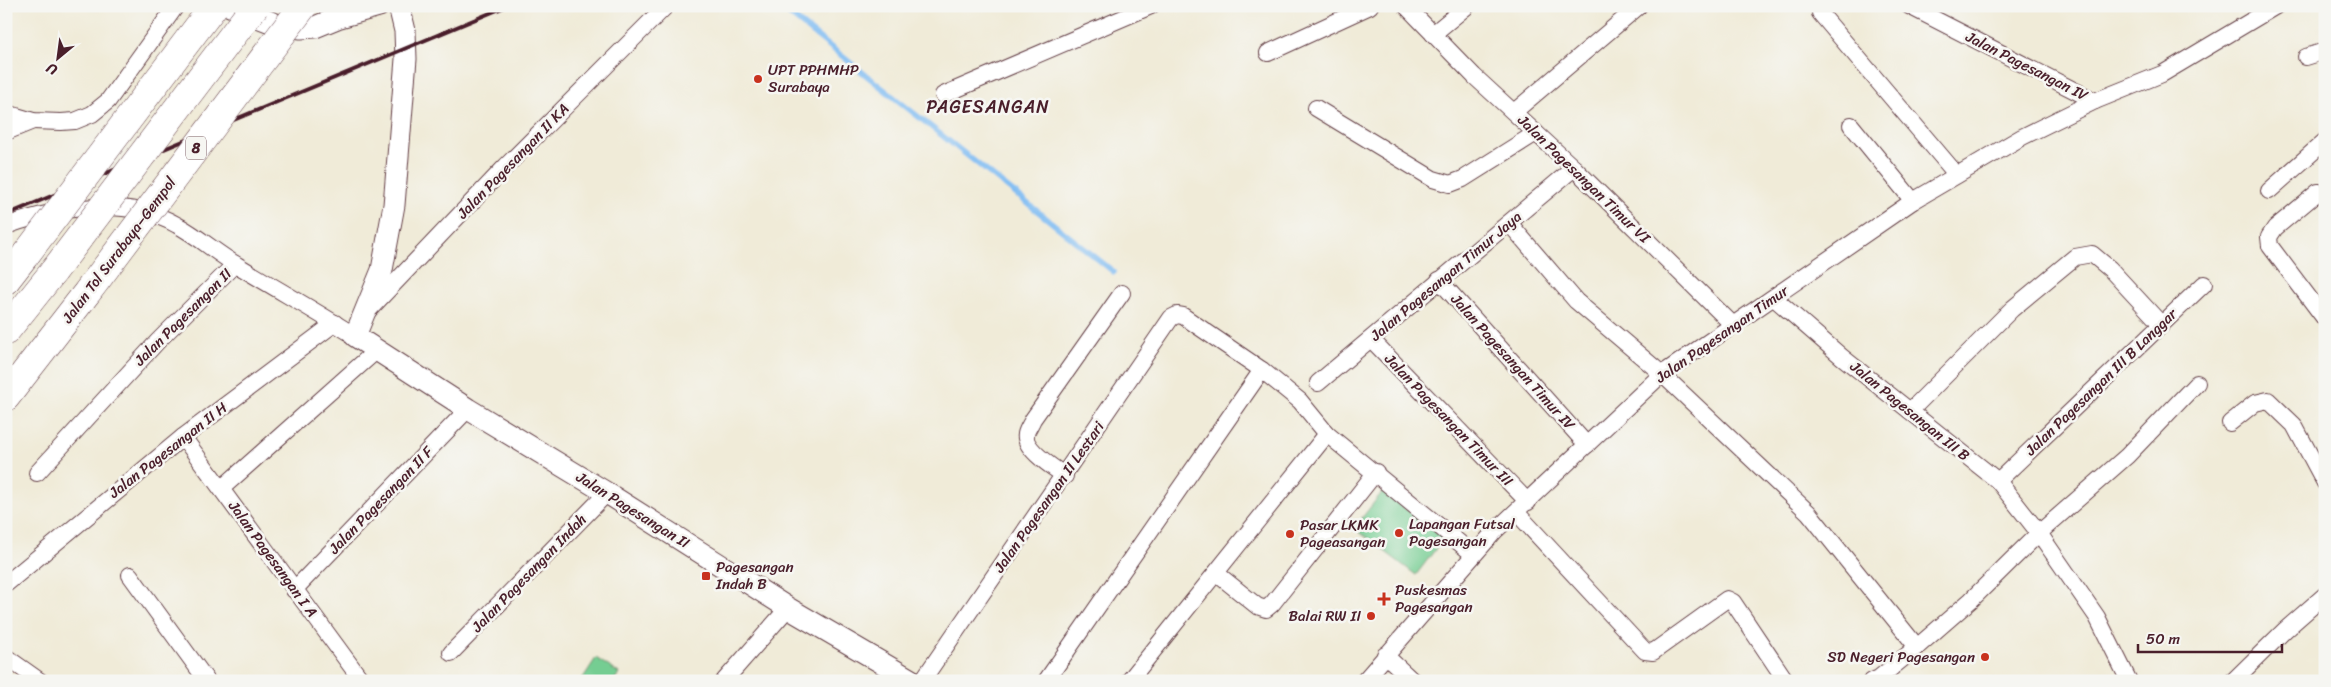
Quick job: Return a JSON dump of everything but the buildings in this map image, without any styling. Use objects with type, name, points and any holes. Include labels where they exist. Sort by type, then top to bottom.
[{"type":"highway","points":[[6,280],[214,6]]},
{"type":"highway","points":[[6,331],[54,271],[255,6]]},
{"type":"highway","name":"Jalan Tol Surabaya–Gempol","points":[[6,397],[303,6]]},
{"type":"street","points":[[6,113],[32,121],[75,121],[92,114],[108,102],[176,6]]},
{"type":"street","points":[[230,6],[278,25],[301,28],[315,27],[337,18],[379,6]]},
{"type":"street","points":[[358,327],[382,270],[394,205],[406,59],[405,31],[399,6]]},
{"type":"street","name":"Jalan Pagesangan II KA","points":[[358,327],[506,166],[666,6]]},
{"type":"street","points":[[943,95],[1152,6]]},
{"type":"street","points":[[1268,53],[1370,6]]},
{"type":"street","name":"Jalan Pagesangan Timur VI","points":[[1406,6],[1474,76],[1574,168],[1733,325]]},
{"type":"street","points":[[1433,34],[1467,6]]},
{"type":"street","points":[[1514,112],[1639,6]]},
{"type":"street","name":"Jalan Pagesangan IV","points":[[1909,6],[2095,101],[2162,74],[2276,6]]},
{"type":"street","points":[[1820,14],[1957,175]]},
{"type":"street","points":[[2306,57],[2325,51]]},
{"type":"street","name":"Jalan Pagesangan Timur","points":[[1364,681],[1473,554],[1662,374],[1913,201],[2022,137],[2095,101]]},
{"type":"street","points":[[1316,108],[1433,179],[1450,184],[1536,133]]},
{"type":"street","points":[[6,132],[32,121]]},
{"type":"street","points":[[1851,125],[1913,201]]},
{"type":"street","points":[[2269,191],[2325,141]]},
{"type":"street","name":"Jalan Pagesangan Timur Jaya","points":[[1318,383],[1574,168]]},
{"type":"street","points":[[2325,193],[2318,192],[2270,232],[2269,237],[2270,246],[2325,319]]},
{"type":"street","points":[[7,227],[75,209],[129,208],[154,214],[177,225],[235,264]]},
{"type":"street","points":[[1509,223],[1576,301],[1662,374],[1810,513],[1918,648]]},
{"type":"street","points":[[1910,411],[2012,310],[2075,257],[2092,254],[2110,269],[2160,323]]},
{"type":"street","name":"Jalan Pagesangan II","points":[[37,473],[158,340],[235,264],[335,323],[358,327],[377,350],[468,409],[607,493],[788,608],[913,681]]},
{"type":"street","name":"Jalan Pagesangan Timur IV","points":[[1439,280],[1587,445]]},
{"type":"street","name":"Jalan Pagesangan III B Langgar","points":[[1998,481],[2160,323],[2204,284]]},
{"type":"street","points":[[1065,476],[1043,460],[1028,444],[1026,434],[1033,419],[1122,293]]},
{"type":"street","name":"Jalan Pagesangan III B","points":[[1774,298],[1842,357],[1998,481],[2039,532],[2097,617],[2129,681]]},
{"type":"street","name":"Jalan Pagesangan II Lestari","points":[[922,681],[1065,476],[1171,318],[1177,315],[1183,316],[1262,370]]},
{"type":"street","name":"Jalan Pagesangan II H","points":[[6,584],[183,437],[335,323]]},
{"type":"street","name":"Jalan Pagesangan Timur III","points":[[1371,339],[1522,507],[1645,651],[1653,652],[1727,599],[1733,602],[1786,681]]},
{"type":"street","points":[[222,488],[377,350]]},
{"type":"street","points":[[1046,681],[1262,370],[1300,401],[1327,434],[1376,472],[1473,554]]},
{"type":"street","points":[[1877,680],[1918,648],[1971,600],[2039,532],[2127,456],[2197,383]]},
{"type":"street","points":[[2230,423],[2255,403],[2268,400],[2294,425],[2325,483]]},
{"type":"street","name":"Jalan Pagesangan II F","points":[[294,590],[468,409]]},
{"type":"street","points":[[1129,681],[1327,434]]},
{"type":"street","name":"Jalan Pagesangan I A","points":[[183,437],[362,681]]},
{"type":"street","points":[[1216,573],[1257,606],[1266,609],[1272,604],[1376,472]]},
{"type":"street","name":"Jalan Pagesangan Indah","points":[[451,653],[607,493]]},
{"type":"street","points":[[130,575],[207,681]]},
{"type":"street","points":[[2234,681],[2285,630],[2325,595]]},
{"type":"street","points":[[724,681],[788,608]]},
{"type":"street","points":[[1385,655],[1412,681]]},
{"type":"street","points":[[6,657],[40,681]]},
{"type":"green space","name":"Lapangan Futsal Pagesangan","points":[[1383,491],[1444,538],[1416,575],[1354,528]]},
{"type":"green space","points":[[596,658],[619,673],[614,681],[581,681]]},
{"type":"waterway","points":[[779,6],[1114,272]]},
{"type":"railway","points":[[6,215],[507,6]]},
{"type":"place","name":"UPT PPHMHP Surabaya","points":[[758,79]]},
{"type":"place","name":"Lapangan Futsal Pagesangan","points":[[1399,533]]},
{"type":"place","name":"Pasar LKMK Pageasangan","points":[[1290,534]]},
{"type":"place","name":"Pagesangan Indah B","points":[[706,576]]},
{"type":"place","name":"Puskesmas Pagesangan","points":[[1384,599]]},
{"type":"place","name":"Balai RW II","points":[[1371,616]]},
{"type":"place","name":"SD Negeri Pagesangan","points":[[1985,657]]},
{"type":"district","name":"PAGESANGAN","points":[[988,107]]}]
